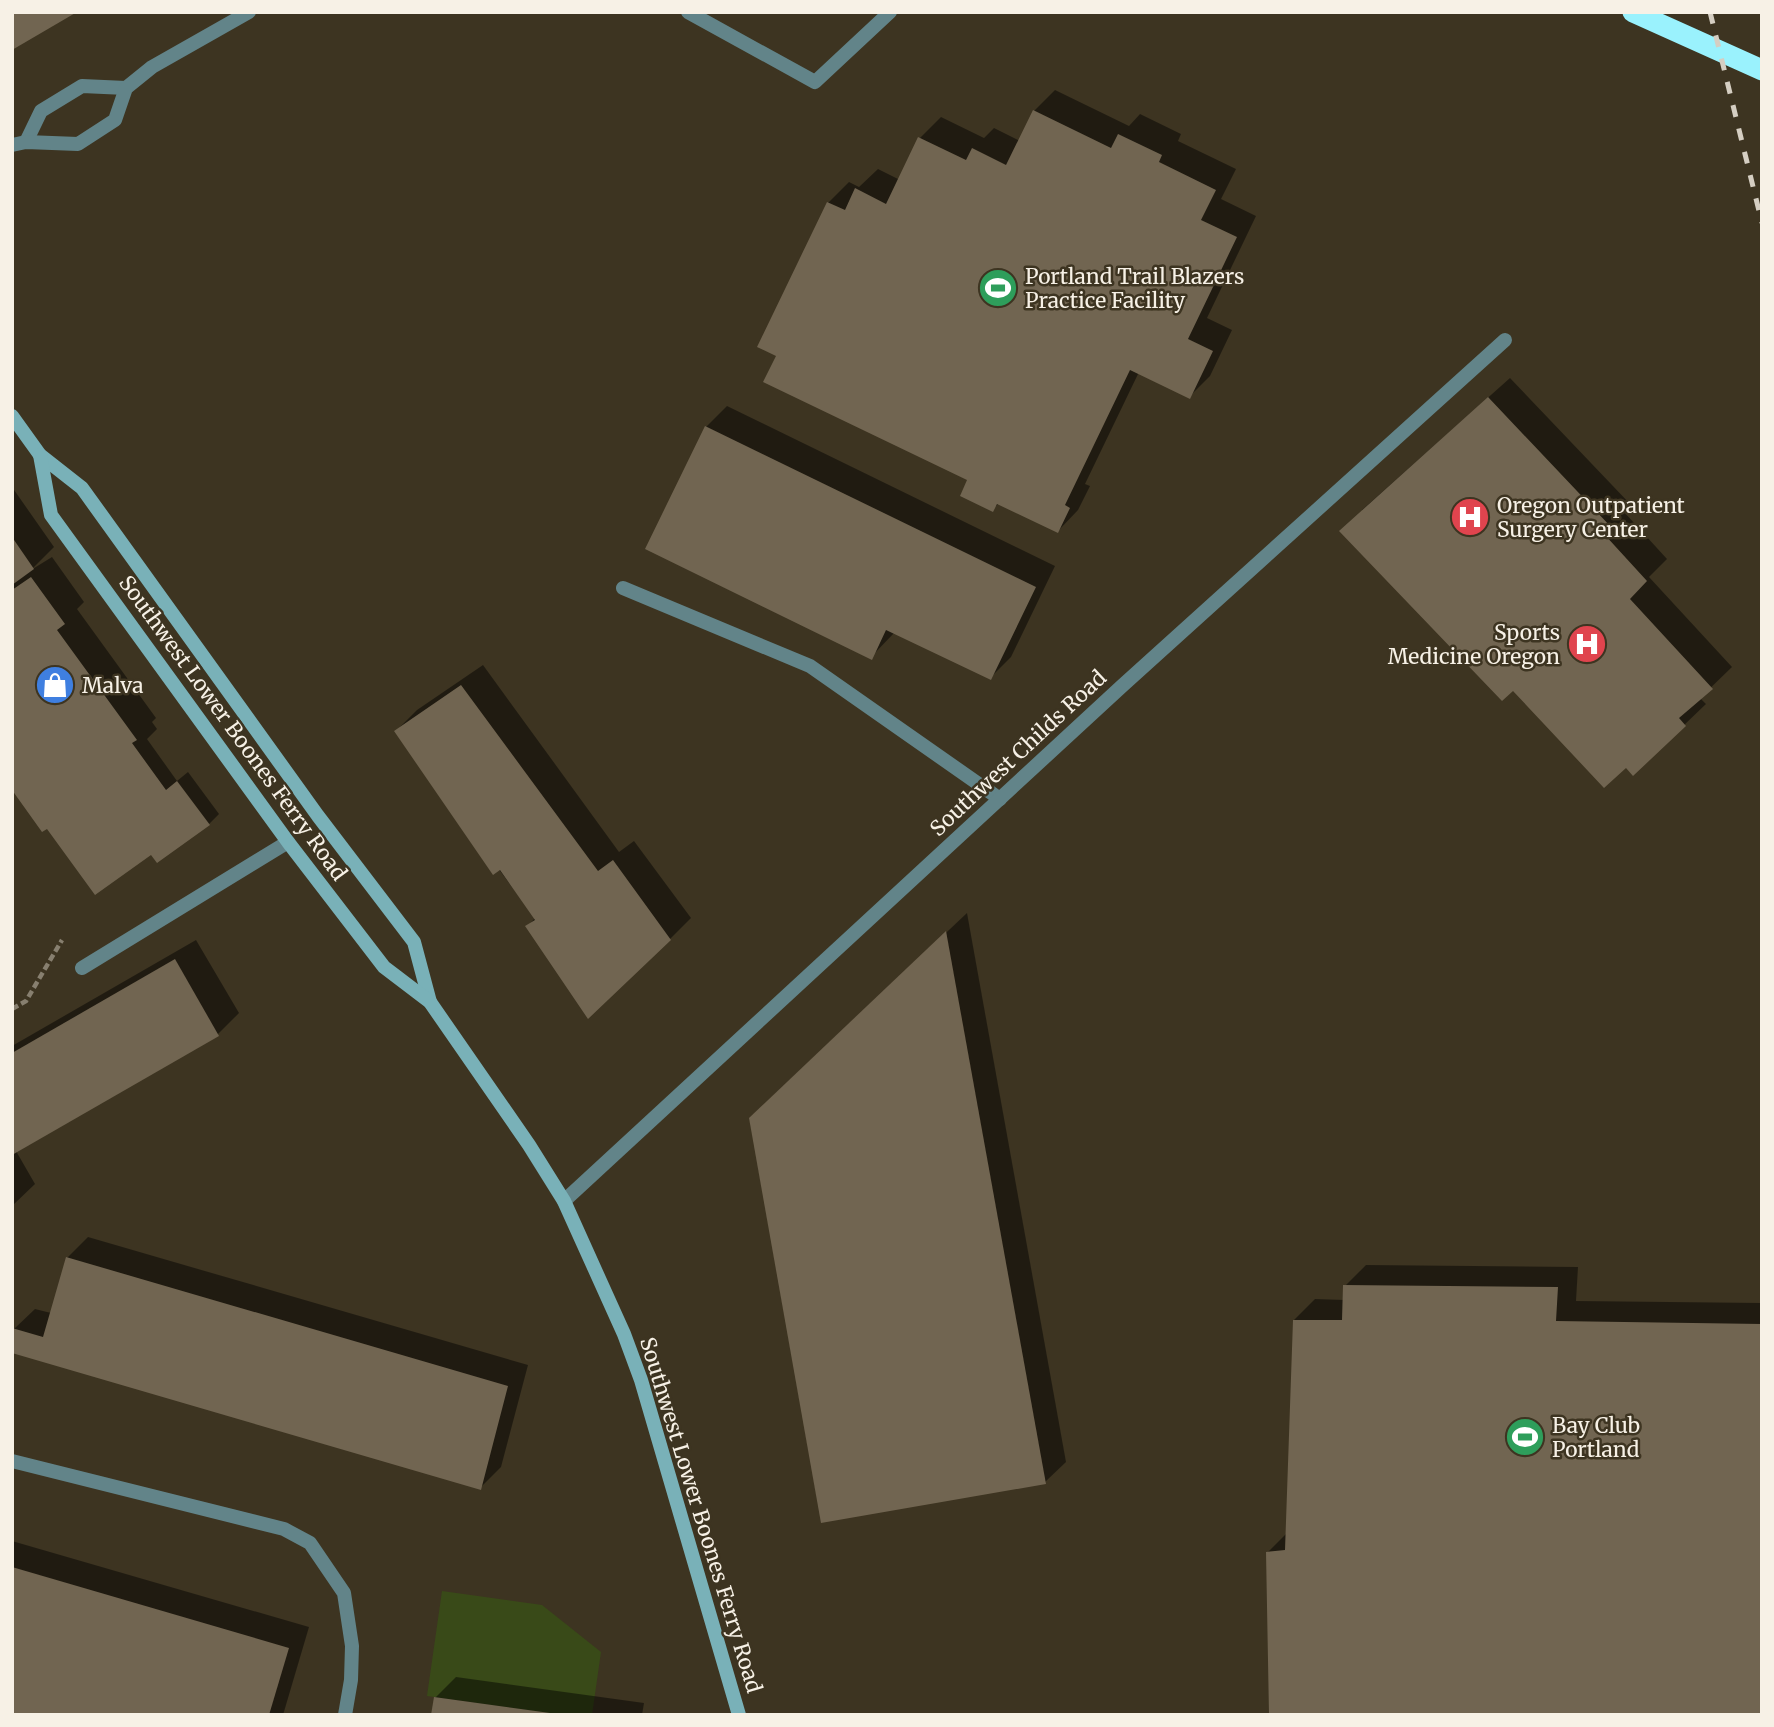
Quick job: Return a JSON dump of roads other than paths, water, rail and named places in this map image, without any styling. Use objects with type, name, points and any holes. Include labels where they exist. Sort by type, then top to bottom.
[{"type":"highway","points":[[1633,12],[1762,70]]},
{"type":"main road","name":"Southwest Lower Boones Ferry Road","points":[[12,416],[40,455],[82,488],[318,816],[414,942],[430,1002]]},
{"type":"main road","name":"Southwest Lower Boones Ferry Road","points":[[40,455],[51,515],[288,842],[384,967],[430,1002],[564,1201],[624,1334],[641,1380],[739,1715]]},
{"type":"street","points":[[19,144],[78,144],[115,120],[126,88],[152,67],[249,12]]},
{"type":"street","points":[[688,12],[815,82],[890,12]]},
{"type":"street","points":[[19,144],[41,111],[82,86],[126,88]]},
{"type":"street","name":"Southwest Childs Road","points":[[564,1201],[1000,799],[1505,340]]},
{"type":"street","points":[[623,588],[810,666],[1000,799]]},
{"type":"street","points":[[82,968],[288,842]]},
{"type":"street","points":[[12,1461],[284,1530],[310,1543],[344,1593],[352,1646],[352,1680],[345,1715]]},
{"type":"railway","points":[[1710,12],[1762,223]]},
{"type":"place","name":"Portland Trail Blazers Practice Facility","points":[[998,288]]},
{"type":"place","name":"Oregon Outpatient Surgery Center","points":[[1470,517]]},
{"type":"place","name":"Sports Medicine Oregon","points":[[1587,644]]},
{"type":"place","name":"Malva","points":[[55,685]]},
{"type":"place","name":"Bay Club Portland","points":[[1525,1437]]}]
